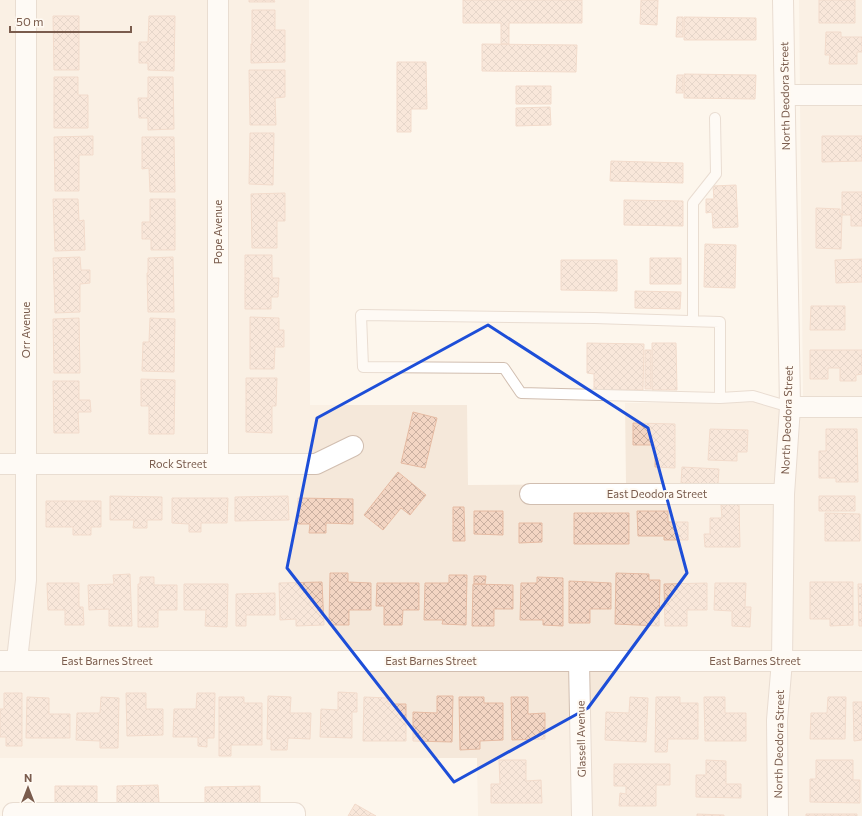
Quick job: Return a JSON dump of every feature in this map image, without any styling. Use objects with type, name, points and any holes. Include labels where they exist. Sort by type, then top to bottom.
[{"type":"street","name":"Orr Avenue","points":[[9,661],[26,580],[26,0]]},
{"type":"street","name":"Pope Avenue","points":[[218,0],[218,464]]},
{"type":"street","name":"North Deodora Street","points":[[778,816],[777,720],[782,661],[784,494],[790,407],[783,0]]},
{"type":"street","points":[[785,95],[862,95]]},
{"type":"street","points":[[790,407],[862,407]]},
{"type":"street","name":"Rock Street","points":[[0,464],[316,464],[353,446]]},
{"type":"street","name":"East Deodora Street","points":[[530,494],[784,494]]},
{"type":"street","name":"East Barnes Street","points":[[9,661],[862,661]]},
{"type":"street","name":"Glassell Avenue","points":[[580,662],[582,816]]},
{"type":"street","points":[[13,816],[13,813],[295,813],[295,816]]},
{"type":"lane","points":[[693,321],[693,203],[716,174],[715,118]]},
{"type":"lane","points":[[720,398],[720,322],[361,315],[363,367],[504,368],[521,393],[720,398],[753,396],[790,407]]},
{"type":"highlighted area","points":[[488,325],[648,428],[687,573],[588,708],[454,782],[287,568],[317,418]]},
{"type":"shaded area","points":[[0,0],[309,0],[310,405],[467,405],[468,485],[626,484],[625,403],[803,402],[799,0],[862,0],[862,816],[478,816],[477,758],[0,758]]},
{"type":"building","points":[[249,0],[274,0],[275,2],[249,2]]},
{"type":"building","points":[[463,0],[582,0],[582,23],[509,23],[509,44],[501,44],[501,23],[463,23]]},
{"type":"building","points":[[641,0],[658,0],[657,25],[640,24]]},
{"type":"building","points":[[819,0],[855,0],[855,23],[819,23]]},
{"type":"building","points":[[252,10],[275,10],[275,30],[285,30],[285,62],[251,63]]},
{"type":"building","points":[[53,16],[79,16],[79,70],[54,70]]},
{"type":"building","points":[[149,16],[175,16],[174,71],[148,70],[148,63],[139,63],[139,42],[148,42]]},
{"type":"building","points":[[677,17],[683,17],[683,37],[676,37]]},
{"type":"building","points":[[684,17],[756,18],[756,40],[684,40]]},
{"type":"building","points":[[826,32],[841,32],[841,37],[862,37],[862,52],[857,52],[857,64],[829,64],[830,55],[825,55]]},
{"type":"building","points":[[482,44],[577,45],[576,72],[482,71]]},
{"type":"building","points":[[397,62],[426,62],[427,109],[411,109],[411,132],[397,132]]},
{"type":"building","points":[[249,70],[285,70],[285,97],[275,98],[276,125],[250,125]]},
{"type":"building","points":[[684,74],[756,75],[755,99],[684,98]]},
{"type":"building","points":[[677,75],[683,75],[683,93],[676,93]]},
{"type":"building","points":[[54,77],[78,77],[78,95],[88,95],[88,128],[54,128]]},
{"type":"building","points":[[148,77],[173,77],[174,129],[148,130],[148,118],[139,118],[138,98],[148,98]]},
{"type":"building","points":[[516,86],[551,86],[551,104],[516,104]]},
{"type":"building","points":[[550,107],[551,125],[516,126],[516,108]]},
{"type":"building","points":[[250,133],[274,133],[273,185],[249,184]]},
{"type":"building","points":[[93,136],[93,155],[79,155],[79,191],[55,191],[54,137]]},
{"type":"building","points":[[822,136],[862,136],[862,161],[822,162]]},
{"type":"building","points":[[142,137],[174,137],[175,192],[150,192],[149,168],[142,169]]},
{"type":"building","points":[[611,161],[683,163],[683,183],[610,181]]},
{"type":"building","points":[[736,185],[738,227],[713,228],[712,212],[706,213],[706,199],[714,199],[713,186]]},
{"type":"building","points":[[842,192],[862,192],[862,226],[851,226],[851,215],[842,215]]},
{"type":"building","points":[[285,193],[285,221],[277,221],[277,248],[252,248],[251,194]]},
{"type":"building","points":[[53,199],[78,199],[79,221],[84,220],[85,250],[55,251]]},
{"type":"building","points":[[150,199],[175,199],[175,250],[151,250],[151,239],[142,239],[142,222],[150,222]]},
{"type":"building","points":[[624,200],[683,201],[683,226],[624,225]]},
{"type":"building","points":[[816,208],[840,209],[840,214],[842,214],[841,249],[816,248]]},
{"type":"building","points":[[705,244],[736,245],[735,288],[704,287]]},
{"type":"building","points":[[245,255],[272,255],[272,278],[279,278],[278,297],[271,297],[271,309],[245,309]]},
{"type":"building","points":[[80,257],[81,270],[90,270],[90,283],[80,284],[80,312],[55,313],[53,258]]},
{"type":"building","points":[[173,257],[174,312],[148,312],[148,258]]},
{"type":"building","points":[[650,258],[681,258],[681,284],[650,284]]},
{"type":"building","points":[[862,259],[862,282],[836,283],[835,260]]},
{"type":"building","points":[[561,260],[617,260],[617,291],[561,290]]},
{"type":"building","points":[[635,291],[681,292],[680,309],[635,308]]},
{"type":"building","points":[[811,306],[845,306],[845,330],[810,330]]},
{"type":"building","points":[[250,317],[279,318],[279,330],[284,330],[284,347],[275,347],[274,369],[250,369]]},
{"type":"building","points":[[79,318],[80,373],[54,373],[53,319]]},
{"type":"building","points":[[150,318],[175,319],[174,372],[142,371],[143,342],[149,342]]},
{"type":"building","points":[[587,343],[644,344],[643,390],[594,390],[594,374],[587,373]]},
{"type":"building","points":[[652,343],[676,343],[677,390],[652,390]]},
{"type":"building","points":[[645,350],[651,350],[651,389],[645,389]]},
{"type":"building","points":[[810,350],[862,350],[862,374],[856,375],[856,381],[840,381],[840,368],[828,368],[828,379],[810,379]]},
{"type":"building","points":[[246,378],[277,378],[276,406],[272,406],[272,433],[246,432]]},
{"type":"building","points":[[141,379],[175,380],[174,434],[149,434],[149,406],[141,406]]},
{"type":"building","points":[[53,381],[79,381],[79,400],[90,400],[91,412],[78,412],[79,433],[54,433]]},
{"type":"building","points":[[413,412],[437,418],[425,468],[401,463]]},
{"type":"building","points":[[633,423],[675,424],[675,468],[655,467],[655,445],[633,445]]},
{"type":"building","points":[[710,429],[748,430],[747,452],[737,452],[737,461],[708,460]]},
{"type":"building","points":[[826,429],[857,429],[858,482],[836,482],[836,478],[819,478],[819,451],[826,451]]},
{"type":"building","points":[[682,467],[719,469],[718,484],[681,483]]},
{"type":"building","points":[[398,472],[426,495],[410,515],[401,508],[383,530],[364,515]]},
{"type":"building","points":[[110,496],[162,497],[162,520],[147,520],[147,528],[133,528],[134,520],[110,520]]},
{"type":"building","points":[[288,496],[289,520],[235,521],[235,497]]},
{"type":"building","points":[[819,496],[855,496],[855,511],[819,511]]},
{"type":"building","points":[[172,498],[228,498],[227,523],[201,523],[201,532],[189,532],[189,524],[172,523]]},
{"type":"building","points":[[298,498],[353,499],[353,524],[326,523],[326,533],[309,533],[310,524],[297,524]]},
{"type":"building","points":[[46,501],[101,501],[101,527],[91,527],[91,535],[73,535],[73,527],[46,527]]},
{"type":"building","points":[[739,504],[740,547],[705,547],[704,534],[710,534],[710,518],[722,518],[721,505]]},
{"type":"building","points":[[453,507],[464,507],[465,541],[453,541]]},
{"type":"building","points":[[474,511],[503,511],[503,535],[474,534]]},
{"type":"building","points":[[637,511],[668,511],[668,522],[688,522],[688,540],[664,540],[664,536],[638,536]]},
{"type":"building","points":[[574,513],[629,513],[629,544],[574,544]]},
{"type":"building","points":[[825,513],[860,514],[860,541],[825,541]]},
{"type":"building","points":[[519,523],[542,523],[542,542],[519,543]]},
{"type":"building","points":[[330,573],[348,573],[348,582],[371,583],[371,610],[349,610],[349,625],[329,625]]},
{"type":"building","points":[[616,573],[649,574],[649,580],[660,580],[659,626],[615,624]]},
{"type":"building","points":[[130,574],[132,626],[109,626],[109,609],[89,610],[88,585],[114,584],[113,575]]},
{"type":"building","points":[[449,575],[467,575],[466,625],[442,624],[443,620],[424,620],[425,583],[449,583]]},
{"type":"building","points":[[474,576],[486,576],[485,584],[474,584]]},
{"type":"building","points":[[140,577],[154,577],[154,585],[177,585],[177,610],[158,610],[158,627],[138,627],[138,584],[140,584]]},
{"type":"building","points":[[537,577],[563,578],[563,626],[543,625],[543,620],[520,620],[521,583],[537,583]]},
{"type":"building","points":[[569,581],[611,583],[611,609],[590,609],[590,623],[569,623]]},
{"type":"building","points":[[322,582],[324,625],[296,626],[296,619],[280,620],[279,583]]},
{"type":"building","points":[[810,582],[853,582],[853,625],[830,626],[830,619],[810,619]]},
{"type":"building","points":[[47,583],[79,583],[79,607],[83,607],[84,625],[65,625],[65,610],[48,610]]},
{"type":"building","points":[[377,583],[419,583],[419,610],[403,610],[402,625],[384,625],[384,606],[376,606]]},
{"type":"building","points":[[707,583],[707,610],[687,610],[687,626],[665,626],[664,584]]},
{"type":"building","points":[[715,583],[746,583],[745,607],[751,607],[750,627],[732,626],[732,611],[714,610]]},
{"type":"building","points":[[184,584],[228,584],[227,627],[205,626],[206,610],[184,610]]},
{"type":"building","points":[[473,584],[513,585],[513,609],[494,609],[494,626],[472,626]]},
{"type":"building","points":[[858,584],[862,584],[862,626],[859,626]]},
{"type":"building","points":[[275,593],[275,615],[246,615],[246,626],[236,626],[236,594]]},
{"type":"building","points":[[338,692],[357,693],[357,712],[352,712],[352,738],[320,737],[321,709],[338,710]]},
{"type":"building","points":[[4,693],[22,693],[22,746],[6,746],[6,737],[0,737],[0,709],[4,709]]},
{"type":"building","points":[[126,693],[146,693],[146,709],[163,709],[163,735],[127,736]]},
{"type":"building","points":[[197,693],[215,693],[214,738],[207,738],[207,747],[198,746],[198,737],[173,737],[174,709],[196,709]]},
{"type":"building","points":[[268,696],[291,697],[290,713],[311,713],[310,739],[288,738],[287,750],[271,750],[271,739],[267,739]]},
{"type":"building","points":[[437,696],[453,696],[452,742],[413,741],[413,712],[437,713]]},
{"type":"building","points":[[27,697],[49,698],[49,714],[70,714],[70,738],[26,738]]},
{"type":"building","points":[[101,697],[119,698],[118,748],[100,748],[100,741],[76,740],[77,713],[100,713]]},
{"type":"building","points":[[219,697],[244,697],[244,703],[262,703],[262,745],[231,745],[231,756],[219,756]]},
{"type":"building","points":[[364,697],[388,698],[388,704],[406,704],[406,741],[363,741]]},
{"type":"building","points":[[459,697],[484,697],[484,703],[503,703],[503,740],[480,741],[480,749],[460,750]]},
{"type":"building","points":[[511,697],[528,697],[528,714],[545,713],[545,739],[512,740]]},
{"type":"building","points":[[630,697],[648,698],[646,742],[605,740],[606,712],[629,713]]},
{"type":"building","points":[[656,697],[680,697],[680,703],[698,703],[698,739],[668,739],[667,752],[655,752]]},
{"type":"building","points":[[704,697],[725,697],[725,713],[746,713],[746,741],[705,741]]},
{"type":"building","points":[[828,697],[846,697],[845,739],[810,739],[811,713],[827,713]]},
{"type":"building","points":[[853,702],[862,702],[862,740],[854,741]]},
{"type":"building","points":[[499,760],[526,760],[526,781],[541,780],[542,803],[491,803],[491,784],[500,784]]},
{"type":"building","points":[[706,760],[726,761],[726,784],[741,784],[741,798],[696,797],[696,775],[706,775]]},
{"type":"building","points":[[816,760],[853,760],[853,780],[860,780],[860,803],[810,802],[810,779],[816,779]]},
{"type":"building","points":[[614,764],[670,764],[670,785],[656,785],[656,806],[619,806],[620,793],[626,794],[626,786],[614,786]]},
{"type":"building","points":[[158,785],[159,803],[117,804],[117,786]]},
{"type":"building","points":[[55,786],[97,786],[97,803],[55,803]]},
{"type":"building","points":[[260,786],[260,803],[205,803],[205,787]]},
{"type":"building","points":[[355,804],[376,816],[348,816]]},
{"type":"building","points":[[697,814],[724,815],[724,816],[697,816]]},
{"type":"building","points":[[806,814],[857,814],[857,816],[806,816]]}]
